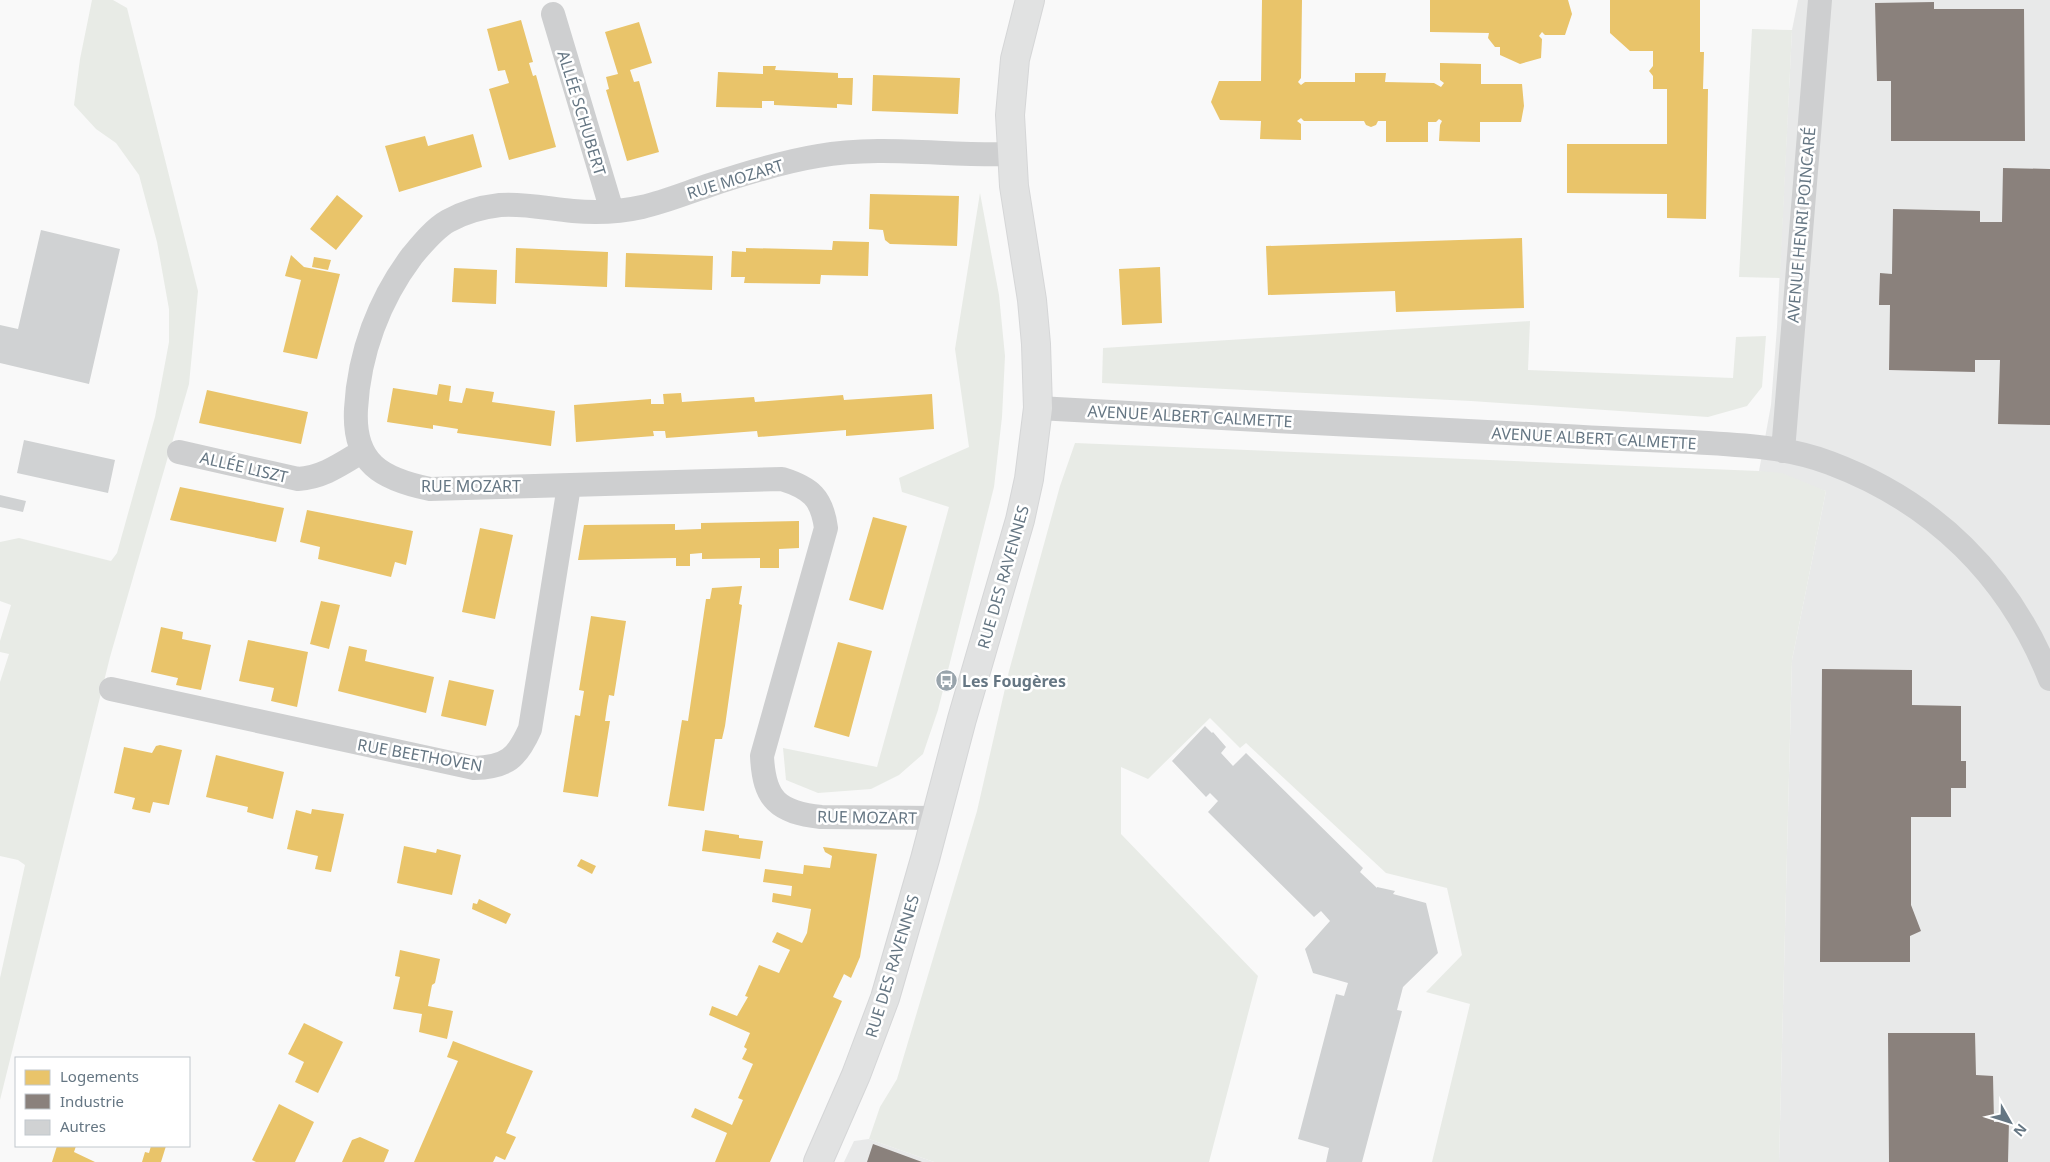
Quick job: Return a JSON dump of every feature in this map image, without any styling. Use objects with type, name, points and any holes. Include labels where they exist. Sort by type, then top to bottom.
[{"type":"street","name":"RUE DES RAVENNES","points":[[818,1162],[856,1075],[885,998],[962,719],[1020,520],[1029,478],[1038,408],[1036,344],[1032,300],[1010,154],[1011,90],[1015,59],[1030,0]]},
{"type":"street","name":"AVENUE HENRI POINCARÉ","points":[[1783,450],[1820,0]]},
{"type":"street","name":"ALLÉE SCHUBERT","points":[[553,14],[612,211]]},
{"type":"street","name":"RUE MOZART","points":[[936,818],[821,817],[803,815],[784,809],[771,796],[763,777],[762,756],[826,528],[824,512],[815,496],[800,484],[782,478],[430,489],[404,484],[385,475],[372,465],[363,451],[355,426],[357,394],[361,367],[381,304],[400,273],[422,244],[447,222],[471,211],[499,205],[520,204],[584,212],[641,207],[733,178],[817,156],[849,152],[1010,154]]},
{"type":"street","name":"AVENUE ALBERT CALMETTE","points":[[1038,408],[1370,427],[1742,445],[1783,450],[1827,462],[1885,488],[1910,503],[1956,538],[1975,557],[2006,596],[2032,642],[2050,680]]},
{"type":"street","name":"ALLÉE LISZT","points":[[179,452],[298,479],[312,478],[330,472],[363,451]]},
{"type":"street","name":"RUE BEETHOVEN","points":[[112,690],[474,768],[491,768],[506,762],[521,748],[530,728],[569,486]]},
{"type":"shaded area","points":[[92,0],[113,0],[127,8],[198,291],[189,384],[110,657],[0,1100],[0,978],[25,865],[18,860],[0,856],[0,682],[9,654],[0,652],[0,641],[11,605],[0,601],[0,542],[19,538],[111,561],[117,553],[155,417],[169,342],[169,309],[157,242],[139,175],[116,143],[96,129],[74,105],[80,59]]},
{"type":"shaded area","points":[[1798,0],[2050,0],[2050,1162],[1779,1162],[1792,660],[1826,491],[1759,471],[1771,405],[1777,327],[1792,30]]},
{"type":"shaded area","points":[[1752,29],[1792,30],[1780,278],[1739,277]]},
{"type":"shaded area","points":[[980,193],[999,295],[1005,356],[1002,417],[994,487],[938,710],[923,754],[899,775],[871,789],[818,793],[786,780],[783,748],[877,767],[949,507],[902,492],[899,478],[969,447],[955,349]]},
{"type":"shaded area","points":[[1530,321],[1528,370],[1733,378],[1736,337],[1766,336],[1762,387],[1747,406],[1708,417],[1471,401],[1102,383],[1103,348]]},
{"type":"shaded area","points":[[1075,443],[1759,471],[1782,473],[1826,491],[1792,660],[1779,1162],[1432,1162],[1470,1004],[1426,992],[1462,955],[1447,888],[1386,873],[1246,743],[1240,748],[1210,718],[1148,779],[1121,767],[1121,834],[1258,976],[1209,1162],[934,1162],[869,1139],[880,1107],[897,1079],[977,811],[1009,671],[1060,486]]},
{"type":"shaded area","points":[[869,1139],[934,1162],[844,1162],[854,1141]]},
{"type":"building: Logements","points":[[1262,0],[1302,0],[1301,78],[1298,82],[1301,85],[1305,82],[1355,82],[1355,73],[1386,73],[1385,82],[1434,83],[1441,87],[1444,83],[1440,80],[1440,63],[1481,64],[1481,84],[1522,84],[1524,106],[1521,122],[1480,122],[1480,142],[1439,141],[1442,121],[1439,119],[1436,122],[1428,122],[1428,142],[1386,142],[1386,121],[1378,121],[1376,125],[1371,127],[1366,125],[1364,121],[1304,121],[1301,118],[1297,121],[1301,124],[1301,140],[1260,139],[1261,121],[1220,120],[1211,102],[1219,81],[1261,81]]},
{"type":"building: Logements","points":[[1430,0],[1568,0],[1572,14],[1565,35],[1545,35],[1542,32],[1539,36],[1542,39],[1541,58],[1520,64],[1500,55],[1500,47],[1495,47],[1488,38],[1489,33],[1430,32]]},
{"type":"building: Logements","points":[[1610,0],[1700,0],[1700,52],[1704,52],[1703,89],[1708,89],[1706,219],[1667,218],[1667,194],[1567,193],[1567,144],[1667,144],[1667,89],[1653,89],[1653,76],[1649,71],[1653,66],[1653,51],[1630,51],[1610,33]]},
{"type":"building: Logements","points":[[521,20],[533,62],[529,63],[533,76],[536,75],[556,147],[509,160],[489,89],[509,83],[505,70],[498,71],[487,29]]},
{"type":"building: Logements","points":[[639,22],[652,63],[630,70],[634,82],[639,81],[659,152],[627,161],[606,90],[609,89],[606,77],[618,74],[605,32]]},
{"type":"building: Logements","points":[[763,66],[776,66],[775,70],[838,73],[838,78],[853,78],[852,105],[837,104],[837,108],[774,105],[774,101],[762,101],[762,108],[716,107],[718,72],[763,74]]},
{"type":"building: Logements","points":[[873,75],[960,78],[958,114],[872,111]]},
{"type":"building: Logements","points":[[473,134],[482,167],[399,192],[385,146],[425,136],[428,146]]},
{"type":"building: Logements","points":[[870,194],[959,196],[957,246],[890,244],[885,240],[883,230],[869,229]]},
{"type":"building: Logements","points":[[337,195],[363,216],[336,250],[310,229]]},
{"type":"building: Logements","points":[[1522,238],[1524,308],[1396,312],[1395,291],[1268,295],[1266,246]]},
{"type":"building: Logements","points":[[833,241],[869,242],[868,276],[821,275],[820,284],[744,283],[745,277],[731,277],[732,251],[746,252],[746,248],[832,250]]},
{"type":"building: Logements","points":[[516,248],[608,252],[607,287],[515,283]]},
{"type":"building: Logements","points":[[626,253],[713,256],[712,290],[625,287]]},
{"type":"building: Logements","points":[[291,255],[304,267],[340,274],[317,359],[283,352],[301,280],[285,276]]},
{"type":"building: Logements","points":[[314,257],[331,260],[328,270],[312,267]]},
{"type":"building: Logements","points":[[1160,267],[1162,323],[1122,325],[1119,269]]},
{"type":"building: Logements","points":[[454,268],[497,270],[496,304],[452,302]]},
{"type":"building: Logements","points":[[439,384],[451,386],[449,401],[462,403],[466,388],[494,392],[492,402],[555,411],[551,446],[457,433],[458,429],[433,425],[433,429],[387,422],[393,388],[437,395]]},
{"type":"building: Logements","points":[[207,390],[308,412],[301,444],[199,423]]},
{"type":"building: Logements","points":[[681,393],[682,402],[754,397],[755,402],[843,395],[844,400],[932,394],[934,429],[846,436],[846,430],[758,437],[757,431],[666,438],[665,431],[653,431],[654,436],[576,442],[574,405],[651,399],[651,404],[664,404],[663,394]]},
{"type":"building: Logements","points":[[180,487],[284,508],[276,542],[170,520]]},
{"type":"building: Logements","points":[[307,510],[413,531],[406,565],[395,562],[391,577],[318,559],[320,547],[300,542]]},
{"type":"building: Logements","points":[[873,517],[907,526],[883,610],[849,600]]},
{"type":"building: Logements","points":[[799,521],[799,548],[779,549],[779,568],[760,568],[760,558],[702,559],[702,553],[690,554],[690,566],[676,566],[676,558],[578,560],[584,525],[675,524],[675,530],[701,529],[701,523]]},
{"type":"building: Logements","points":[[480,528],[513,535],[495,619],[462,612]]},
{"type":"building: Logements","points":[[742,586],[739,604],[742,605],[725,726],[722,739],[715,739],[704,811],[668,806],[682,720],[688,721],[706,599],[710,599],[712,588]]},
{"type":"building: Logements","points":[[321,601],[340,605],[329,649],[310,644]]},
{"type":"building: Logements","points":[[591,616],[626,621],[614,696],[609,695],[607,707],[605,721],[610,721],[598,797],[563,792],[575,715],[580,716],[584,691],[579,690]]},
{"type":"building: Logements","points":[[161,627],[183,632],[182,639],[211,645],[201,690],[176,685],[178,678],[151,672]]},
{"type":"building: Logements","points":[[248,640],[308,652],[297,707],[271,701],[274,688],[239,681]]},
{"type":"building: Logements","points":[[838,642],[872,651],[849,737],[814,727]]},
{"type":"building: Logements","points":[[349,646],[367,650],[365,661],[434,677],[426,713],[338,691]]},
{"type":"building: Logements","points":[[449,680],[494,690],[486,726],[441,716]]},
{"type":"building: Logements","points":[[160,745],[182,750],[169,805],[153,802],[150,813],[132,809],[135,798],[114,793],[124,747],[152,753],[156,746]]},
{"type":"building: Logements","points":[[216,755],[284,772],[273,819],[247,812],[248,807],[206,797]]},
{"type":"building: Logements","points":[[312,809],[344,814],[331,872],[315,869],[318,856],[287,849],[296,810],[311,814]]},
{"type":"building: Logements","points":[[705,830],[739,835],[739,838],[763,841],[760,859],[702,851]]},
{"type":"building: Logements","points":[[404,846],[436,853],[437,849],[461,855],[452,895],[397,883]]},
{"type":"building: Logements","points":[[823,847],[877,854],[860,957],[851,978],[844,974],[833,997],[842,1001],[770,1162],[715,1162],[727,1133],[691,1117],[695,1108],[732,1125],[743,1100],[738,1098],[753,1064],[742,1059],[747,1049],[744,1047],[750,1033],[709,1015],[712,1006],[737,1016],[748,997],[745,996],[759,965],[779,973],[790,950],[772,942],[777,932],[802,943],[807,933],[811,909],[772,902],[773,893],[791,896],[792,886],[763,882],[765,869],[803,874],[804,865],[830,868],[832,856],[825,852]]},
{"type":"building: Logements","points":[[581,859],[596,866],[592,874],[577,866]]},
{"type":"building: Logements","points":[[479,899],[511,914],[506,924],[472,909],[473,903],[477,904]]},
{"type":"building: Logements","points":[[400,950],[440,959],[428,1006],[453,1011],[447,1039],[419,1032],[422,1014],[393,1009],[400,977],[395,976]]},
{"type":"building: Logements","points":[[304,1023],[343,1042],[318,1093],[295,1082],[304,1062],[288,1054]]},
{"type":"building: Logements","points":[[453,1041],[533,1071],[506,1133],[516,1137],[505,1160],[496,1156],[493,1162],[414,1162],[458,1061],[447,1057]]},
{"type":"building: Logements","points":[[279,1104],[314,1122],[295,1162],[256,1162],[252,1160]]},
{"type":"building: Logements","points":[[360,1137],[389,1150],[384,1162],[342,1162],[352,1140]]},
{"type":"building: Logements","points":[[57,1147],[76,1147],[74,1152],[95,1162],[52,1162]]},
{"type":"building: Logements","points":[[151,1147],[166,1147],[161,1162],[142,1162],[145,1152],[149,1153]]},
{"type":"building: Industrie","points":[[1934,2],[1934,9],[2024,9],[2025,141],[1891,141],[1891,81],[1877,81],[1875,3]]},
{"type":"building: Industrie","points":[[2003,168],[2050,169],[2050,425],[1998,424],[2000,360],[1975,360],[1975,372],[1889,370],[1890,305],[1879,305],[1880,273],[1892,274],[1893,209],[1980,211],[1980,222],[2002,222]]},
{"type":"building: Industrie","points":[[1822,669],[1912,670],[1912,705],[1961,706],[1961,761],[1966,761],[1966,788],[1951,788],[1951,817],[1911,817],[1911,905],[1921,931],[1910,936],[1910,962],[1820,962]]},
{"type":"building: Industrie","points":[[1888,1033],[1975,1033],[1976,1075],[1993,1076],[1994,1122],[2009,1121],[2008,1162],[1889,1162]]},
{"type":"building: Industrie","points":[[873,1144],[922,1162],[867,1162]]},
{"type":"building: Autres","points":[[41,230],[120,249],[89,384],[0,363],[0,325],[18,329]]},
{"type":"building: Autres","points":[[24,440],[115,460],[108,493],[17,473]]},
{"type":"building: Autres","points":[[0,495],[26,501],[23,512],[0,507]]},
{"type":"building: Autres","points":[[1205,726],[1226,747],[1221,753],[1233,766],[1246,753],[1363,868],[1360,872],[1377,888],[1395,891],[1393,894],[1426,903],[1438,953],[1403,987],[1397,1010],[1402,1011],[1362,1162],[1326,1162],[1329,1148],[1298,1139],[1336,994],[1344,996],[1348,983],[1313,973],[1305,949],[1330,921],[1321,911],[1314,917],[1208,812],[1218,801],[1210,793],[1206,797],[1172,761]]},
{"type":"place","name":"Les Fougères","points":[[946,681]]}]
